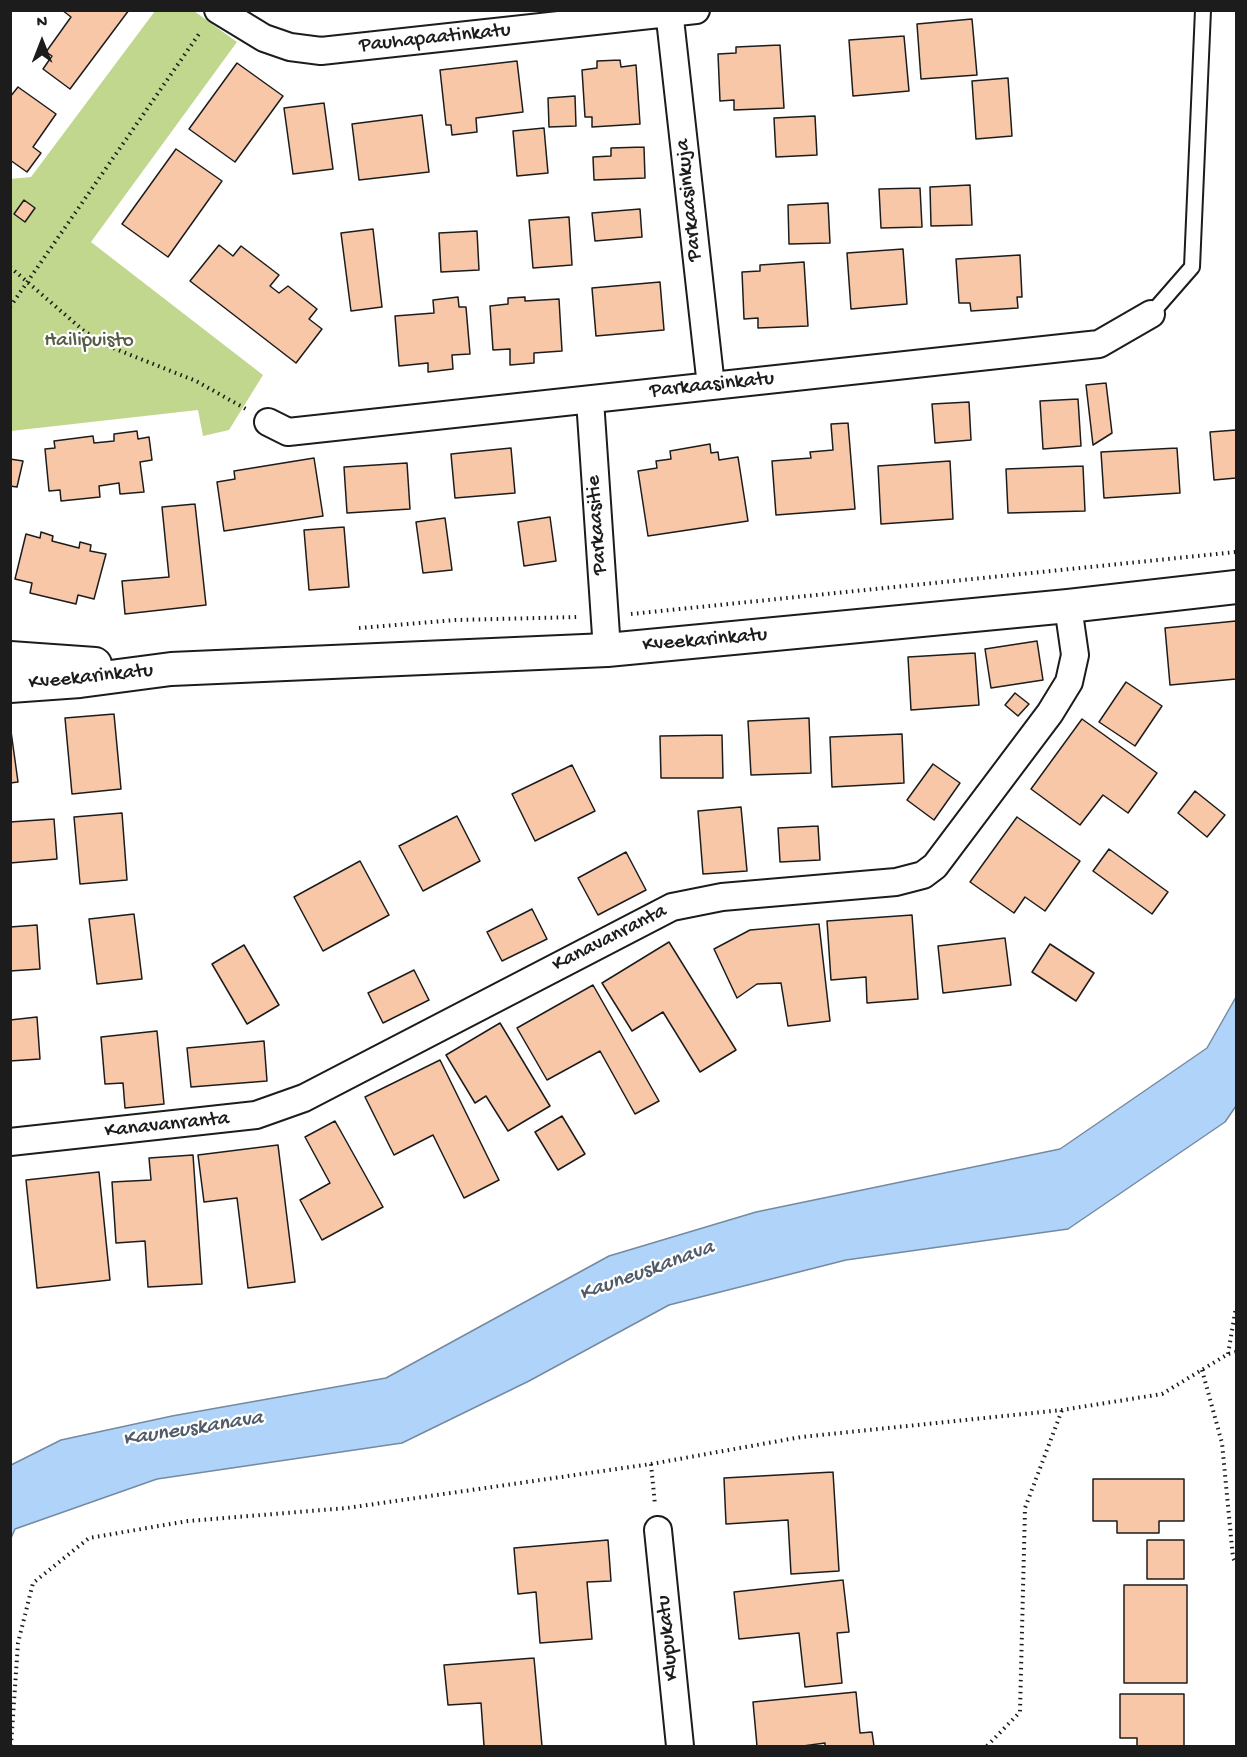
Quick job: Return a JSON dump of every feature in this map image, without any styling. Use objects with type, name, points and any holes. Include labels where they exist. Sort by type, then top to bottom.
[{"type":"street","name":"Pauhapaatinkatu","points":[[210,20],[290,47],[321,51],[696,10]]},
{"type":"street","name":"Parkaasinkuja","points":[[669,12],[711,386]]},
{"type":"street","name":"Parkaasinkatu","points":[[268,422],[288,432],[1099,344],[1151,314]]},
{"type":"street","name":"Parkaasitie","points":[[590,400],[607,650]]},
{"type":"street","name":"Kveekarinkatu","points":[[10,686],[80,681],[171,669],[607,650],[1068,606],[1236,587]]},
{"type":"street","name":"Kanavanranta","points":[[10,1142],[256,1115],[304,1098],[672,907],[722,897],[896,882],[923,875],[935,866],[1050,713],[1070,682],[1075,655],[1068,606]]},
{"type":"street","name":"Kveekarinkatu","points":[[10,658],[171,669]]},
{"type":"street","name":"Klupukatu","points":[[658,1530],[680,1746]]},
{"type":"lane","points":[[1151,314],[1192,267],[1203,10]]},
{"type":"path","points":[[10,306],[210,20]]},
{"type":"path","points":[[10,267],[84,332],[108,346],[196,381],[268,422]]},
{"type":"path","points":[[1228,1354],[1236,1307]]},
{"type":"path","points":[[10,1746],[18,1643],[33,1583],[89,1538],[188,1521],[347,1508],[651,1464],[801,1437],[1062,1410],[1162,1394],[1228,1354],[1236,1352]]},
{"type":"path","points":[[1202,1370],[1222,1443],[1233,1558],[1236,1563]]},
{"type":"path","points":[[987,1746],[1020,1712],[1025,1508],[1062,1410]]},
{"type":"path","points":[[651,1464],[658,1530]]},
{"type":"green space","name":"Hailipuisto","points":[[155,11],[194,11],[237,42],[91,242],[263,375],[229,430],[203,436],[198,410],[11,431],[10,179],[31,177]]},
{"type":"water","name":"Kauneuskanava","points":[[1236,997],[1236,1106],[1225,1122],[1068,1229],[846,1260],[669,1305],[529,1381],[402,1443],[157,1479],[15,1529],[11,1538],[11,1465],[61,1440],[172,1416],[386,1378],[609,1256],[756,1212],[1060,1149],[1207,1048]]},
{"type":"building","points":[[62,10],[129,10],[70,89],[43,69],[52,56],[46,52],[71,17]]},
{"type":"building","points":[[972,19],[977,75],[921,79],[917,24]]},
{"type":"building","points":[[904,36],[909,91],[853,96],[849,40]]},
{"type":"building","points":[[780,45],[784,108],[734,110],[734,100],[720,101],[718,54],[736,53],[736,47]]},
{"type":"building","points":[[620,60],[621,67],[636,65],[640,124],[592,127],[592,117],[585,117],[582,70],[597,68],[597,61]]},
{"type":"building","points":[[517,61],[523,112],[476,118],[477,132],[452,135],[451,125],[446,125],[440,70]]},
{"type":"building","points":[[237,63],[283,96],[235,162],[189,129]]},
{"type":"building","points":[[1008,78],[1012,136],[976,139],[972,81]]},
{"type":"building","points":[[18,87],[56,114],[33,147],[41,153],[27,172],[10,160],[10,97]]},
{"type":"building","points":[[575,96],[576,126],[549,127],[548,98]]},
{"type":"building","points":[[324,103],[333,169],[293,174],[284,108]]},
{"type":"building","points":[[422,115],[429,172],[359,180],[352,124]]},
{"type":"building","points":[[815,116],[817,155],[776,157],[774,118]]},
{"type":"building","points":[[544,128],[548,173],[517,176],[513,131]]},
{"type":"building","points":[[644,147],[645,178],[594,180],[593,157],[611,156],[611,148]]},
{"type":"building","points":[[176,149],[222,181],[168,257],[122,224]]},
{"type":"building","points":[[970,185],[972,225],[931,226],[930,187]]},
{"type":"building","points":[[920,188],[922,227],[881,228],[879,189]]},
{"type":"building","points":[[24,200],[35,208],[25,222],[14,214]]},
{"type":"building","points":[[828,203],[830,243],[789,244],[788,205]]},
{"type":"building","points":[[640,209],[642,237],[595,241],[592,213]]},
{"type":"building","points":[[569,217],[572,265],[533,268],[529,220]]},
{"type":"building","points":[[373,229],[382,307],[351,311],[341,233]]},
{"type":"building","points":[[477,231],[479,270],[441,272],[439,233]]},
{"type":"building","points":[[219,245],[233,256],[241,246],[279,275],[270,286],[279,293],[288,286],[317,309],[309,319],[322,329],[296,363],[190,281]]},
{"type":"building","points":[[903,249],[907,304],[851,309],[847,253]]},
{"type":"building","points":[[1020,255],[1022,297],[1017,297],[1018,308],[971,311],[970,303],[959,303],[956,259]]},
{"type":"building","points":[[804,262],[808,326],[758,328],[758,318],[744,319],[742,272],[760,271],[760,265]]},
{"type":"building","points":[[660,282],[664,330],[596,336],[592,288]]},
{"type":"building","points":[[458,297],[459,307],[466,307],[470,354],[452,355],[453,369],[428,372],[428,363],[399,366],[395,316],[434,313],[433,300]]},
{"type":"building","points":[[525,297],[525,301],[559,299],[562,351],[534,353],[534,363],[510,365],[510,349],[493,350],[490,306],[508,304],[508,298]]},
{"type":"building","points":[[1106,383],[1112,433],[1093,445],[1086,385]]},
{"type":"building","points":[[1078,399],[1081,446],[1043,449],[1040,401]]},
{"type":"building","points":[[969,402],[971,440],[935,443],[932,404]]},
{"type":"building","points":[[848,423],[855,509],[776,515],[772,461],[811,458],[810,452],[833,450],[831,424]]},
{"type":"building","points":[[1236,430],[1236,478],[1214,480],[1210,432]]},
{"type":"building","points":[[137,431],[138,439],[149,437],[152,460],[140,462],[144,492],[120,494],[119,483],[99,486],[100,497],[61,501],[60,490],[49,491],[45,449],[55,448],[54,441],[93,436],[94,443],[114,441],[114,434]]},
{"type":"building","points":[[710,444],[711,453],[718,452],[719,460],[738,457],[748,521],[648,536],[638,471],[657,468],[656,461],[671,459],[670,451]]},
{"type":"building","points":[[511,448],[515,493],[455,498],[451,454]]},
{"type":"building","points":[[1177,448],[1180,493],[1104,498],[1101,452]]},
{"type":"building","points":[[314,458],[323,516],[224,531],[217,482],[235,479],[234,471]]},
{"type":"building","points":[[10,459],[23,461],[17,487],[10,486]]},
{"type":"building","points":[[950,461],[953,519],[881,524],[878,466]]},
{"type":"building","points":[[407,463],[410,509],[347,513],[344,467]]},
{"type":"building","points":[[1083,466],[1085,511],[1008,513],[1006,469]]},
{"type":"building","points":[[195,504],[206,605],[125,614],[122,581],[169,577],[162,507]]},
{"type":"building","points":[[550,517],[556,561],[524,566],[518,522]]},
{"type":"building","points":[[445,518],[452,570],[423,573],[416,522]]},
{"type":"building","points":[[344,527],[349,587],[309,590],[304,530]]},
{"type":"building","points":[[41,532],[53,536],[52,541],[79,548],[80,542],[91,545],[90,551],[106,554],[94,599],[78,595],[76,604],[30,593],[32,583],[15,579],[26,534],[40,538]]},
{"type":"building","points":[[1236,621],[1236,679],[1170,685],[1165,628]]},
{"type":"building","points":[[1037,641],[1043,680],[991,688],[985,649]]},
{"type":"building","points":[[975,653],[979,705],[911,710],[908,657]]},
{"type":"building","points":[[1126,682],[1162,706],[1135,746],[1099,722]]},
{"type":"building","points":[[1015,693],[1029,704],[1018,716],[1005,705]]},
{"type":"building","points":[[114,714],[121,789],[72,794],[65,718]]},
{"type":"building","points":[[809,718],[811,773],[751,775],[748,721]]},
{"type":"building","points":[[1082,719],[1157,773],[1128,813],[1103,795],[1080,825],[1031,789]]},
{"type":"building","points":[[10,724],[18,782],[10,783]]},
{"type":"building","points":[[902,734],[904,783],[832,787],[830,737]]},
{"type":"building","points":[[722,735],[723,778],[661,778],[660,736]]},
{"type":"building","points":[[933,764],[960,783],[934,820],[907,800]]},
{"type":"building","points":[[572,765],[595,811],[535,841],[512,794]]},
{"type":"building","points":[[1195,791],[1225,815],[1207,837],[1178,813]]},
{"type":"building","points":[[741,807],[747,871],[703,874],[698,811]]},
{"type":"building","points":[[122,813],[127,880],[80,884],[74,817]]},
{"type":"building","points":[[457,816],[480,861],[423,891],[399,846]]},
{"type":"building","points":[[1017,817],[1080,861],[1045,911],[1025,897],[1014,913],[970,882]]},
{"type":"building","points":[[54,819],[57,859],[10,863],[10,822]]},
{"type":"building","points":[[818,826],[820,860],[780,862],[778,828]]},
{"type":"building","points":[[1109,849],[1168,892],[1152,914],[1093,871]]},
{"type":"building","points":[[626,852],[646,890],[598,915],[578,878]]},
{"type":"building","points":[[360,861],[389,915],[323,951],[294,897]]},
{"type":"building","points":[[532,909],[547,939],[502,961],[487,932]]},
{"type":"building","points":[[134,914],[142,979],[97,984],[89,919]]},
{"type":"building","points":[[912,915],[918,999],[867,1003],[866,977],[831,980],[827,921]]},
{"type":"building","points":[[819,924],[830,1021],[788,1026],[781,983],[757,984],[737,998],[714,949],[750,930]]},
{"type":"building","points":[[37,925],[40,969],[10,971],[10,927]]},
{"type":"building","points":[[1005,938],[1011,985],[943,993],[938,946]]},
{"type":"building","points":[[669,942],[736,1050],[700,1072],[663,1012],[632,1031],[602,983]]},
{"type":"building","points":[[1050,944],[1094,973],[1076,1001],[1032,972]]},
{"type":"building","points":[[244,945],[279,1005],[247,1024],[212,964]]},
{"type":"building","points":[[414,970],[429,1000],[383,1023],[368,993]]},
{"type":"building","points":[[593,985],[659,1101],[635,1114],[600,1051],[547,1080],[517,1028]]},
{"type":"building","points":[[37,1017],[40,1059],[10,1061],[10,1020]]},
{"type":"building","points":[[500,1023],[550,1106],[508,1131],[486,1096],[475,1103],[446,1055]]},
{"type":"building","points":[[157,1031],[164,1104],[125,1108],[123,1083],[105,1084],[101,1037]]},
{"type":"building","points":[[264,1041],[267,1081],[191,1087],[187,1048]]},
{"type":"building","points":[[440,1060],[499,1180],[464,1198],[433,1135],[394,1155],[365,1097]]},
{"type":"building","points":[[562,1116],[585,1154],[558,1170],[535,1132]]},
{"type":"building","points":[[335,1121],[383,1207],[322,1240],[300,1200],[330,1183],[305,1137]]},
{"type":"building","points":[[278,1145],[295,1282],[248,1288],[237,1198],[204,1202],[198,1155]]},
{"type":"building","points":[[193,1155],[202,1284],[148,1287],[145,1241],[116,1243],[112,1182],[151,1180],[149,1158]]},
{"type":"building","points":[[99,1172],[110,1280],[37,1288],[26,1180]]},
{"type":"building","points":[[833,1472],[839,1571],[791,1574],[788,1520],[726,1524],[724,1478]]},
{"type":"building","points":[[1093,1479],[1184,1479],[1184,1521],[1159,1521],[1159,1533],[1117,1533],[1117,1521],[1093,1521]]},
{"type":"building","points":[[608,1540],[611,1581],[587,1582],[592,1639],[540,1643],[536,1592],[518,1594],[514,1548]]},
{"type":"building","points":[[1147,1540],[1184,1540],[1184,1579],[1147,1579]]},
{"type":"building","points":[[843,1580],[849,1632],[837,1633],[842,1683],[805,1687],[799,1633],[739,1639],[734,1592]]},
{"type":"building","points":[[1124,1585],[1187,1585],[1187,1683],[1124,1683]]},
{"type":"building","points":[[534,1658],[542,1746],[484,1746],[481,1703],[448,1705],[444,1665]]},
{"type":"building","points":[[856,1692],[860,1733],[872,1732],[874,1746],[825,1746],[825,1743],[803,1746],[757,1746],[753,1702]]},
{"type":"building","points":[[1120,1694],[1184,1694],[1184,1746],[1137,1746],[1137,1738],[1120,1738]]}]
